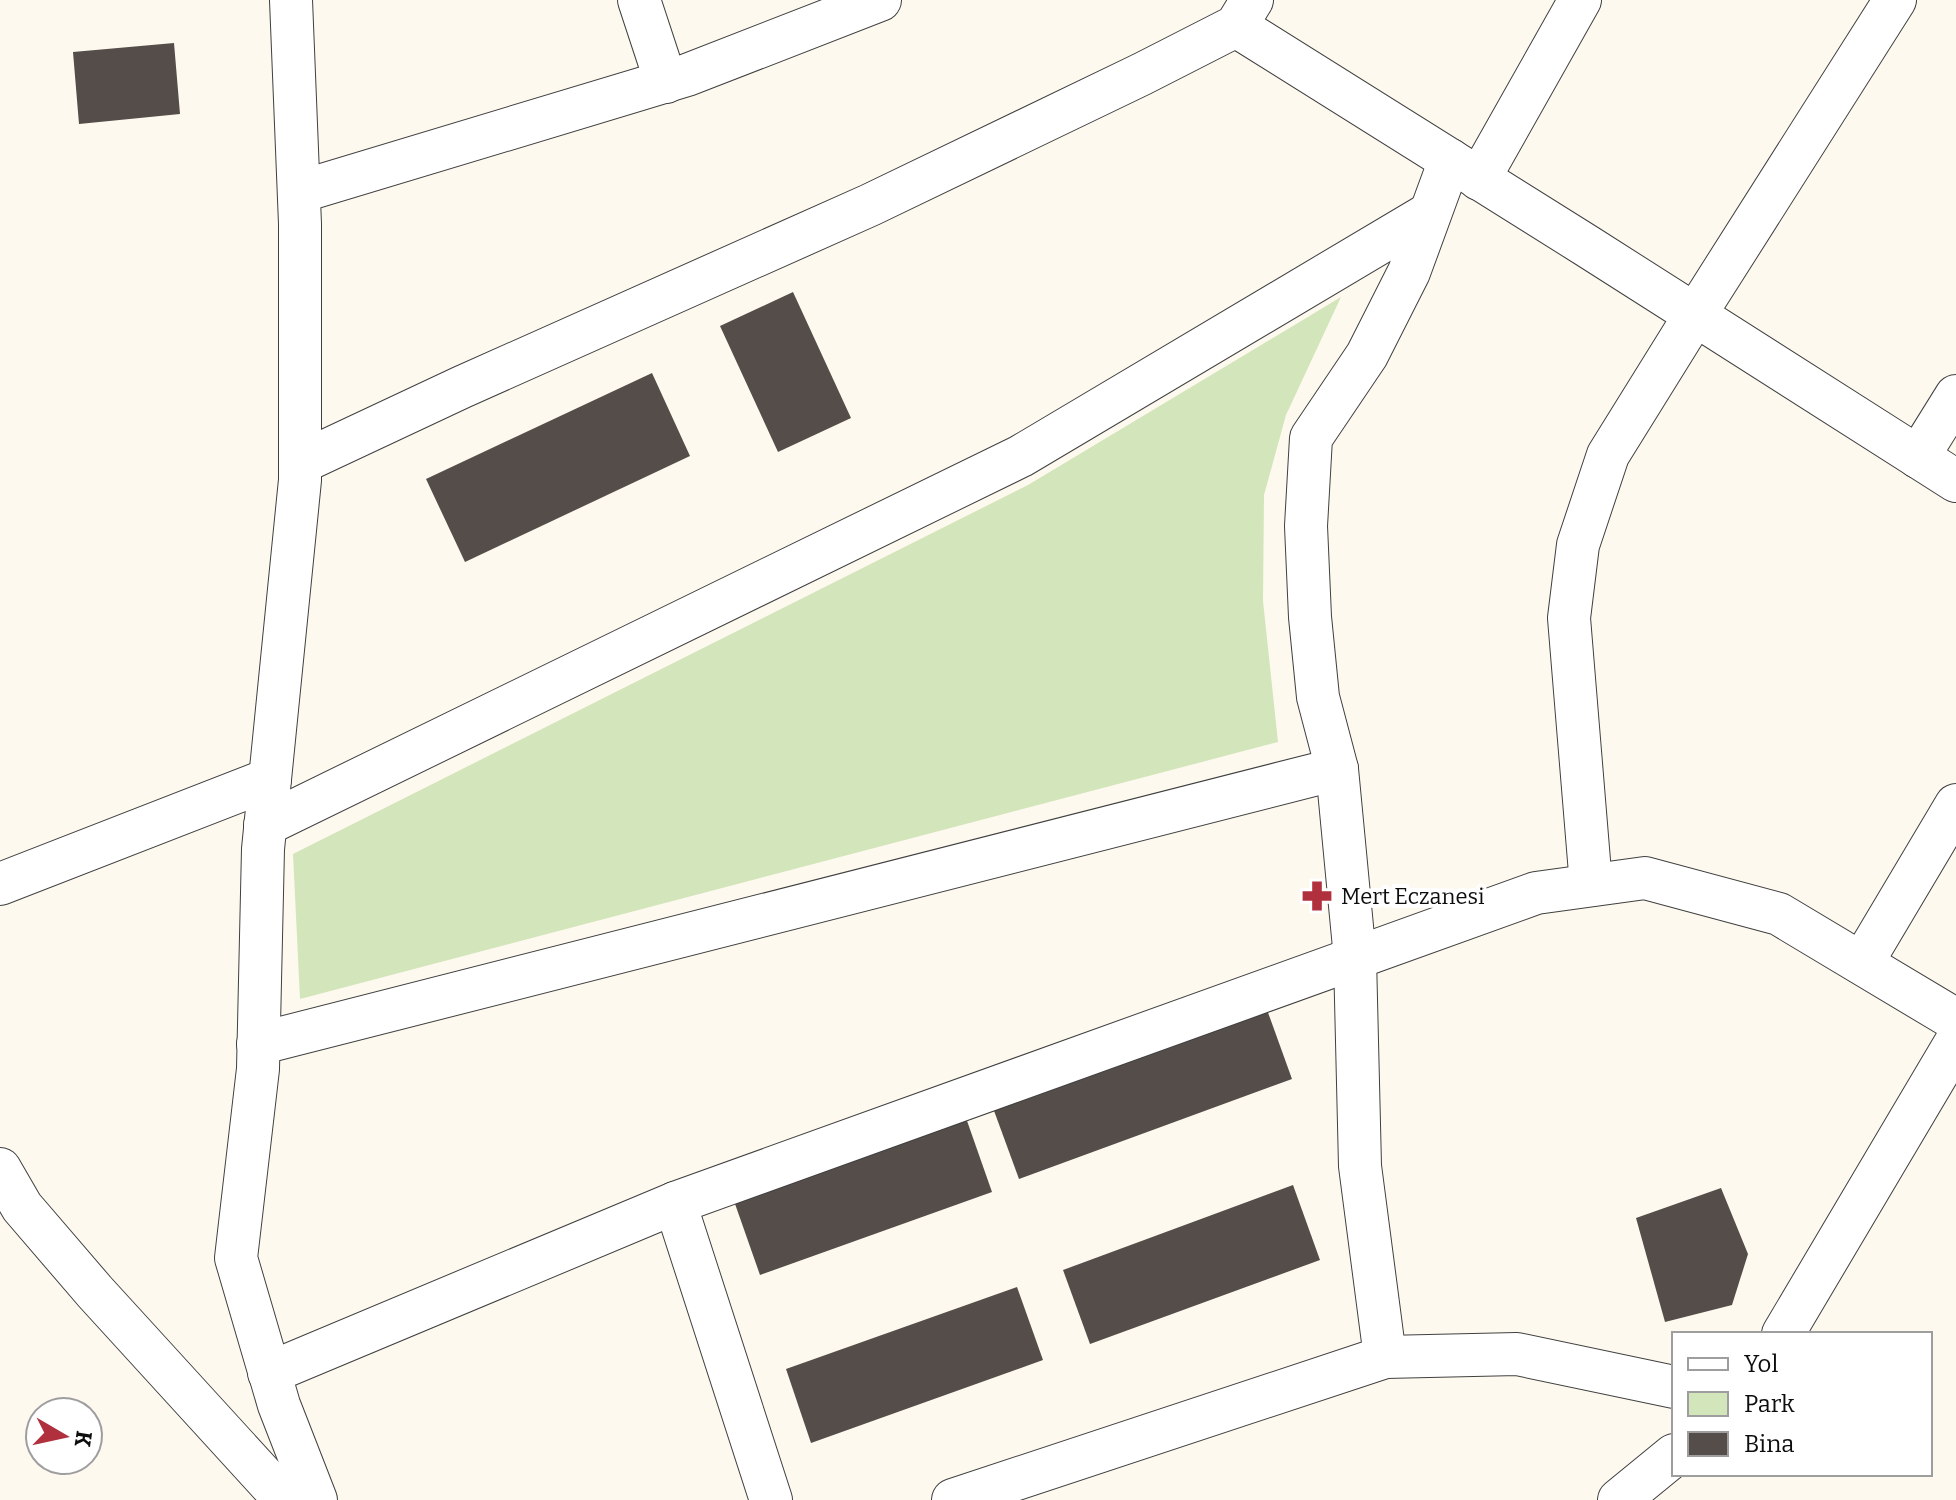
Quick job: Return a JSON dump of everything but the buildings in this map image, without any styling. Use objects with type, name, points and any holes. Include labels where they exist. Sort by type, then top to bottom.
[{"type":"street","points":[[291,0],[299,192],[300,480],[263,849],[258,1069],[236,1258],[279,1405],[316,1500]]},
{"type":"street","points":[[639,0],[666,82]]},
{"type":"street","points":[[299,192],[666,82],[880,0]]},
{"type":"street","points":[[1385,1357],[1360,1166],[1355,958],[1337,769],[1318,697],[1310,617],[1306,526],[1311,438],[1367,355],[1409,272],[1430,213],[1465,169],[1580,0]]},
{"type":"street","points":[[1591,885],[1569,618],[1578,545],[1608,455],[1895,0]]},
{"type":"street","points":[[300,463],[462,387],[870,205],[1244,13],[1465,169],[1956,481]]},
{"type":"street","points":[[265,825],[1021,456],[1430,213]]},
{"type":"street","points":[[1918,457],[1956,396]]},
{"type":"street","points":[[258,1044],[1337,769]]},
{"type":"street","points":[[0,884],[270,779]]},
{"type":"street","points":[[1862,963],[1956,805]]},
{"type":"street","points":[[269,1373],[675,1203],[1536,893],[1645,878],[1779,914],[1956,1020]]},
{"type":"street","points":[[1784,1332],[1956,1042]]},
{"type":"street","points":[[0,1169],[22,1207],[95,1292],[285,1500]]},
{"type":"street","points":[[675,1203],[771,1500]]},
{"type":"street","points":[[953,1500],[1385,1357],[1517,1354],[1672,1387]]},
{"type":"street","points":[[1619,1500],[1672,1457]]},
{"type":"green space","points":[[1341,297],[1286,415],[1264,495],[1263,601],[1278,742],[300,999],[293,854],[1028,485]]},
{"type":"place","name":"Mert Eczanesi","points":[[1317,896]]}]
